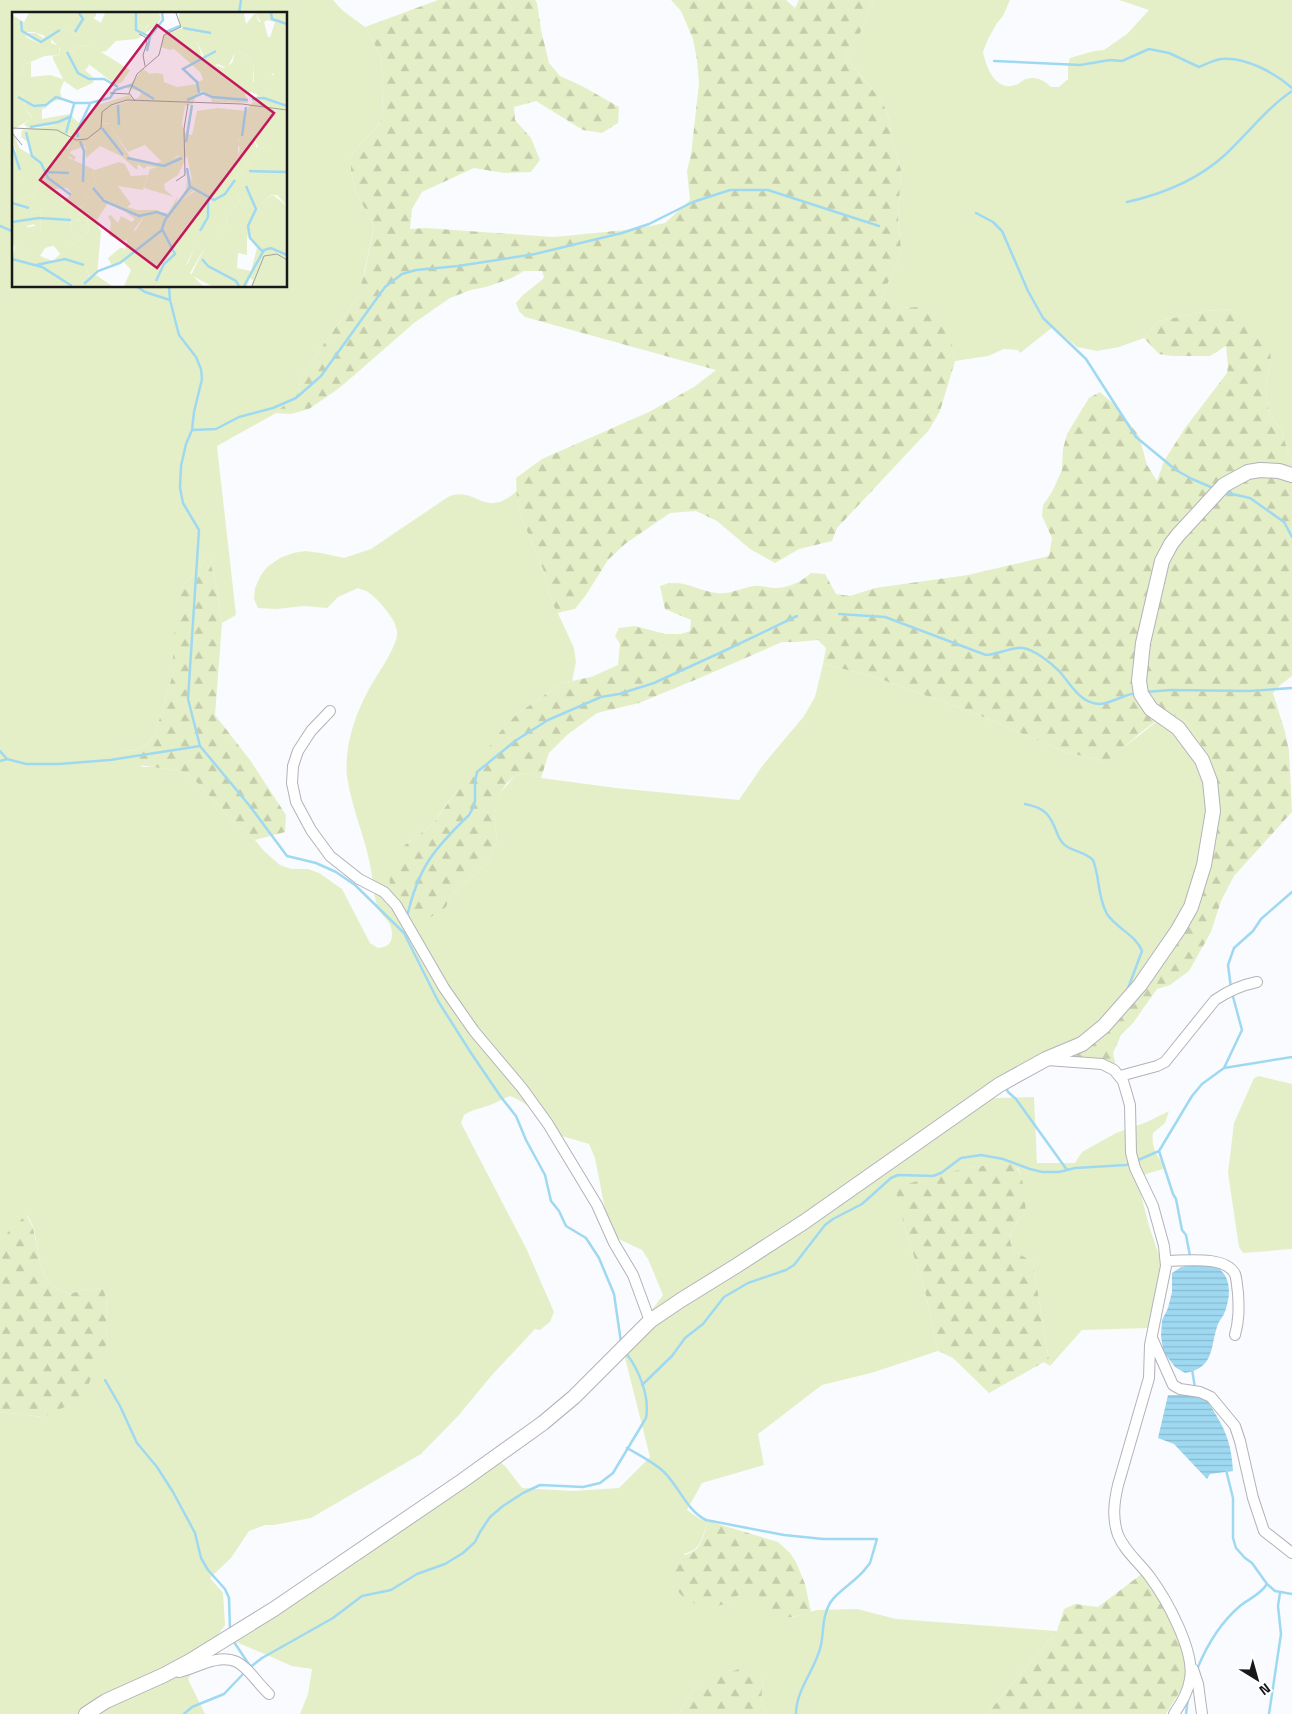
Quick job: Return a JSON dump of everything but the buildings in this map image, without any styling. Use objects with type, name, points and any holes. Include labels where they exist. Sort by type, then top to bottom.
[{"type":"main road","points":[[86,1714],[106,1702],[190,1661],[274,1609],[462,1481],[537,1427],[568,1402],[650,1321],[804,1222],[992,1089],[1013,1076],[1089,1040],[1104,1026],[1140,985],[1178,930],[1191,907],[1204,864],[1214,811],[1213,793],[1202,760],[1185,736],[1171,723],[1150,709],[1141,694],[1139,681],[1143,643],[1162,562],[1178,535],[1196,513],[1217,492],[1237,477],[1248,472],[1260,470],[1292,475]]},
{"type":"street","points":[[330,711],[311,732],[298,751],[293,766],[292,784],[296,802],[311,830],[330,856],[359,879],[384,892],[396,905],[449,995],[474,1031],[522,1088],[548,1124],[597,1204],[614,1243],[633,1275],[650,1321]]},
{"type":"street","points":[[1120,1076],[1165,1062],[1215,1000],[1245,984],[1257,982]]},
{"type":"street","points":[[1046,1060],[1102,1064],[1114,1070],[1126,1086],[1130,1105],[1132,1152],[1135,1168],[1155,1212],[1166,1261],[1152,1337],[1149,1378],[1114,1502],[1115,1522],[1122,1544],[1150,1577],[1175,1617],[1198,1684],[1202,1714]]},
{"type":"street","points":[[1166,1261],[1210,1261],[1228,1266],[1231,1269],[1236,1278],[1240,1310],[1235,1335]]},
{"type":"street","points":[[1152,1337],[1173,1385],[1180,1389],[1200,1392],[1211,1397],[1234,1426],[1239,1436],[1252,1498],[1263,1530],[1292,1553]]},
{"type":"street","points":[[1174,1714],[1184,1700],[1191,1678],[1188,1657]]},
{"type":"street","points":[[164,1675],[226,1658],[238,1662],[269,1694]]},
{"type":"green space","points":[[0,0],[333,0],[342,10],[365,27],[381,56],[383,83],[382,119],[374,131],[351,156],[351,171],[355,190],[374,226],[360,292],[301,378],[297,396],[278,412],[217,446],[236,615],[222,623],[210,560],[206,559],[181,588],[172,677],[155,734],[148,743],[137,750],[122,751],[143,767],[175,770],[190,775],[234,822],[280,865],[291,869],[308,869],[319,873],[342,889],[370,943],[378,948],[390,943],[392,937],[391,929],[375,899],[369,860],[349,787],[347,753],[359,709],[397,637],[396,626],[377,599],[368,592],[358,588],[338,597],[327,608],[304,606],[276,609],[258,608],[254,599],[255,588],[267,567],[280,558],[305,551],[344,558],[371,549],[453,495],[462,494],[490,503],[497,503],[517,491],[517,500],[522,519],[543,569],[549,594],[574,648],[576,662],[572,681],[562,683],[517,714],[432,825],[405,845],[446,907],[451,896],[489,862],[497,840],[494,813],[496,804],[500,793],[515,776],[526,773],[541,778],[616,788],[739,800],[763,765],[804,716],[815,697],[823,664],[872,676],[974,713],[1065,752],[1104,761],[1165,715],[1179,715],[1190,725],[1201,745],[1217,802],[1184,922],[1105,1027],[990,1085],[994,1098],[1034,1097],[1037,1163],[1075,1163],[1082,1152],[1116,1133],[1147,1122],[1169,1111],[1165,1123],[1153,1133],[1155,1152],[1166,1168],[1143,1175],[1138,1183],[1149,1226],[1162,1264],[1150,1328],[1082,1330],[1050,1366],[1033,1263],[1013,1248],[1010,1238],[1013,1228],[1026,1211],[1018,1168],[982,1166],[971,1168],[904,1225],[925,1291],[938,1351],[871,1373],[822,1385],[758,1434],[764,1465],[702,1483],[687,1510],[700,1519],[708,1521],[698,1546],[684,1554],[727,1603],[746,1589],[759,1594],[793,1617],[817,1610],[857,1609],[896,1619],[1057,1631],[987,1714],[767,1714],[761,1703],[763,1677],[698,1683],[679,1714],[300,1714],[308,1694],[312,1669],[292,1666],[234,1641],[496,1458],[506,1467],[522,1488],[573,1491],[619,1488],[650,1457],[622,1346],[636,1331],[663,1295],[648,1259],[642,1250],[610,1235],[595,1158],[589,1144],[548,1132],[542,1120],[533,1110],[523,1102],[510,1096],[467,1113],[464,1115],[461,1123],[527,1250],[554,1312],[550,1322],[540,1330],[535,1329],[492,1375],[458,1416],[421,1454],[311,1518],[265,1525],[249,1531],[231,1558],[210,1578],[223,1593],[225,1625],[188,1679],[205,1714],[0,1714],[0,1412],[43,1417],[108,1340],[106,1334],[107,1307],[102,1288],[74,1293],[56,1289],[48,1281],[43,1271],[32,1224],[27,1215],[0,1240]]},
{"type":"green space","points":[[438,0],[535,0],[549,63],[560,76],[619,107],[618,123],[602,133],[583,130],[536,101],[514,107],[515,120],[531,138],[540,160],[531,172],[504,173],[474,168],[422,192],[412,209],[410,229],[426,228],[554,237],[635,229],[665,223],[690,200],[687,171],[691,155],[699,83],[697,60],[693,39],[681,11],[671,0],[786,0],[795,8],[799,0],[874,0],[860,33],[849,47],[845,57],[882,101],[888,116],[901,170],[898,219],[901,248],[896,266],[881,297],[902,308],[927,308],[948,322],[955,361],[940,411],[929,430],[837,528],[832,541],[799,549],[775,563],[750,549],[717,521],[696,511],[670,513],[625,544],[608,560],[575,609],[557,613],[549,594],[543,569],[522,519],[517,500],[516,478],[542,459],[649,412],[694,387],[716,370],[525,317],[519,311],[516,303],[543,279],[542,271],[524,271],[512,278],[450,298],[414,323],[338,389],[309,409],[291,414],[275,413],[297,395],[301,378],[357,299],[365,271],[374,226],[355,190],[351,171],[351,156],[374,131],[382,119],[383,83],[381,56],[365,27]]},
{"type":"green space","points":[[874,0],[1010,0],[1003,16],[988,39],[983,52],[989,70],[1002,85],[1016,85],[1026,79],[1034,78],[1045,82],[1051,87],[1059,87],[1068,79],[1070,58],[1104,50],[1127,34],[1149,10],[1119,0],[1292,0],[1292,464],[1281,430],[1269,413],[1265,389],[1271,362],[1231,309],[1207,311],[1159,321],[1144,338],[1119,347],[1097,351],[1077,347],[1053,327],[1020,353],[1018,350],[1004,349],[988,356],[955,361],[947,322],[917,307],[902,308],[881,297],[896,266],[901,248],[898,219],[901,170],[888,116],[882,101],[845,57],[849,47],[860,33]]},
{"type":"green space","points":[[1231,309],[1245,315],[1258,324],[1269,338],[1271,362],[1265,389],[1269,413],[1281,430],[1292,464],[1292,676],[1273,693],[1289,751],[1292,812],[1234,876],[1221,901],[1211,932],[1189,971],[1170,985],[1157,989],[1133,1023],[1121,1035],[1113,1053],[1116,1066],[1065,1065],[1072,1050],[1154,971],[1211,852],[1207,765],[1201,745],[1190,725],[1179,715],[1164,715],[1123,748],[1118,761],[1104,761],[1065,752],[974,713],[872,676],[823,664],[826,648],[818,640],[782,642],[639,703],[597,713],[567,735],[549,753],[541,778],[526,773],[515,776],[507,783],[500,793],[494,813],[497,840],[489,862],[451,896],[446,907],[428,919],[418,919],[406,914],[394,898],[389,874],[395,859],[405,845],[432,825],[500,732],[517,714],[562,683],[591,677],[618,665],[620,644],[615,636],[619,628],[635,626],[665,634],[681,634],[690,631],[691,620],[665,609],[660,586],[681,583],[716,593],[726,593],[754,586],[777,588],[791,585],[811,573],[825,574],[836,594],[850,596],[875,588],[968,575],[1049,556],[1052,538],[1042,516],[1043,505],[1052,492],[1062,470],[1063,449],[1067,434],[1089,398],[1100,392],[1116,406],[1139,436],[1147,465],[1157,481],[1164,461],[1185,428],[1227,373],[1228,366],[1226,346],[1210,356],[1172,356],[1159,354],[1144,338],[1159,321],[1207,311]]},
{"type":"green space","points":[[206,559],[210,560],[222,623],[215,715],[250,760],[286,815],[285,832],[255,840],[234,822],[190,775],[175,770],[131,764],[121,751],[137,750],[148,743],[155,734],[172,677],[176,598],[181,588]]},
{"type":"green space","points":[[1259,1076],[1292,1084],[1292,1249],[1243,1253],[1239,1247],[1228,1173],[1234,1123],[1254,1078]]},
{"type":"green space","points":[[1013,1164],[1022,1179],[1026,1211],[1013,1228],[1010,1238],[1013,1248],[1033,1263],[1050,1366],[1044,1362],[989,1393],[953,1358],[938,1351],[925,1291],[904,1225],[895,1188],[943,1173],[982,1166]]},
{"type":"green space","points":[[26,1215],[35,1235],[43,1271],[48,1281],[56,1289],[68,1293],[102,1288],[107,1307],[106,1334],[108,1340],[82,1399],[43,1417],[0,1412],[0,1240]]},
{"type":"green space","points":[[708,1521],[778,1542],[790,1553],[796,1562],[805,1584],[811,1612],[790,1617],[773,1615],[760,1609],[759,1594],[746,1590],[727,1603],[708,1609],[684,1598],[677,1588],[675,1581],[676,1561],[697,1548]]},
{"type":"green space","points":[[1143,1573],[1174,1624],[1192,1672],[1166,1714],[987,1714],[1057,1631],[1064,1609],[1075,1604],[1098,1607]]},
{"type":"green space","points":[[742,1668],[763,1677],[761,1703],[767,1714],[679,1714],[698,1683]]},
{"type":"water","points":[[1200,1263],[1214,1266],[1223,1272],[1228,1283],[1229,1296],[1206,1362],[1201,1367],[1185,1373],[1175,1367],[1163,1350],[1161,1336],[1162,1320],[1168,1308],[1172,1292],[1172,1273],[1181,1267]]},
{"type":"water","points":[[1168,1395],[1194,1395],[1207,1400],[1226,1434],[1233,1471],[1210,1474],[1207,1479],[1174,1444],[1158,1438]]},
{"type":"waterway","points":[[239,12],[241,0]]},
{"type":"waterway","points":[[994,61],[1080,65],[1110,60],[1122,61],[1149,49],[1169,53],[1199,67],[1221,59],[1239,60],[1268,71],[1292,88]]},
{"type":"waterway","points":[[1127,202],[1167,190],[1204,171],[1226,154],[1266,113],[1292,91]]},
{"type":"waterway","points":[[192,430],[216,429],[239,417],[273,408],[296,398],[321,376],[385,287],[402,274],[416,270],[458,266],[535,254],[622,233],[649,224],[693,202],[730,190],[768,190],[879,226]]},
{"type":"waterway","points":[[976,213],[993,222],[1002,231],[1028,291],[1043,318],[1086,359],[1136,437],[1176,470],[1213,488]]},
{"type":"waterway","points":[[0,226],[12,231]]},
{"type":"waterway","points":[[139,288],[145,292],[170,300]]},
{"type":"waterway","points":[[169,288],[170,300],[179,335],[196,357],[201,369],[202,379],[194,412],[192,430],[186,444],[181,466],[180,488],[183,503],[199,530],[188,699],[200,746],[249,805],[287,856],[316,863],[336,872],[355,885],[404,933],[438,1001],[471,1053],[516,1116],[526,1140],[545,1175],[551,1201],[559,1211],[566,1226],[586,1238],[599,1258],[614,1294],[621,1342]]},
{"type":"waterway","points":[[1223,492],[1250,498],[1284,522],[1292,537]]},
{"type":"waterway","points":[[839,614],[885,617],[986,655],[1014,648],[1028,649],[1052,664],[1081,697],[1093,703],[1105,703],[1137,693]]},
{"type":"waterway","points":[[407,917],[411,900],[422,872],[436,850],[469,815],[473,808],[477,772],[515,741],[548,720],[601,697],[619,694],[654,683],[797,616]]},
{"type":"waterway","points":[[1145,692],[1171,690],[1249,691],[1292,688]]},
{"type":"waterway","points":[[0,761],[7,759],[26,764],[59,764],[110,760],[200,746]]},
{"type":"waterway","points":[[0,751],[7,759]]},
{"type":"waterway","points":[[1025,804],[1046,813],[1064,845],[1087,855],[1093,860],[1107,914],[1136,941],[1142,951],[1127,991]]},
{"type":"waterway","points":[[1231,988],[1228,965],[1234,948],[1253,931],[1261,919],[1292,892]]},
{"type":"waterway","points":[[1136,1161],[1159,1151],[1192,1096],[1202,1084],[1224,1068],[1242,1030],[1232,993]]},
{"type":"waterway","points":[[1224,1068],[1292,1057]]},
{"type":"waterway","points":[[1006,1087],[1067,1170]]},
{"type":"waterway","points":[[1159,1151],[1176,1199],[1182,1230],[1186,1235],[1190,1256]]},
{"type":"waterway","points":[[642,1385],[672,1356],[685,1338],[703,1324],[724,1297],[748,1283],[786,1270],[794,1265],[825,1225],[862,1204],[891,1178],[898,1175],[933,1176],[941,1173],[961,1158],[981,1155],[1003,1159],[1042,1172],[1059,1172],[1075,1168],[1126,1165],[1131,1163]]},
{"type":"waterway","points":[[249,1668],[262,1658],[333,1618],[362,1596],[391,1590],[417,1574],[445,1564],[463,1553],[475,1542],[490,1517],[523,1493],[540,1485],[583,1487],[600,1483],[613,1473],[646,1418],[647,1410],[645,1392],[635,1367],[626,1353]]},
{"type":"waterway","points":[[1192,1369],[1195,1388]]},
{"type":"waterway","points":[[105,1380],[120,1406],[137,1443],[157,1467],[173,1492],[195,1533],[201,1558],[208,1570],[225,1589],[229,1598],[230,1629]]},
{"type":"waterway","points":[[627,1448],[663,1471],[694,1511],[706,1520],[784,1535],[823,1539],[877,1539],[870,1563],[858,1577],[833,1599],[827,1608],[821,1645],[799,1696],[796,1714]]},
{"type":"waterway","points":[[1226,1470],[1233,1498],[1233,1538],[1236,1548],[1252,1563],[1267,1584],[1275,1591],[1292,1594]]},
{"type":"waterway","points":[[1198,1667],[1210,1642],[1226,1619],[1267,1584]]},
{"type":"waterway","points":[[1269,1714],[1281,1634],[1278,1606],[1280,1593]]},
{"type":"waterway","points":[[234,1642],[250,1666]]},
{"type":"waterway","points":[[184,1714],[192,1707],[224,1694],[245,1672]]},
{"type":"waterway","points":[[1186,1714],[1188,1698]]}]
